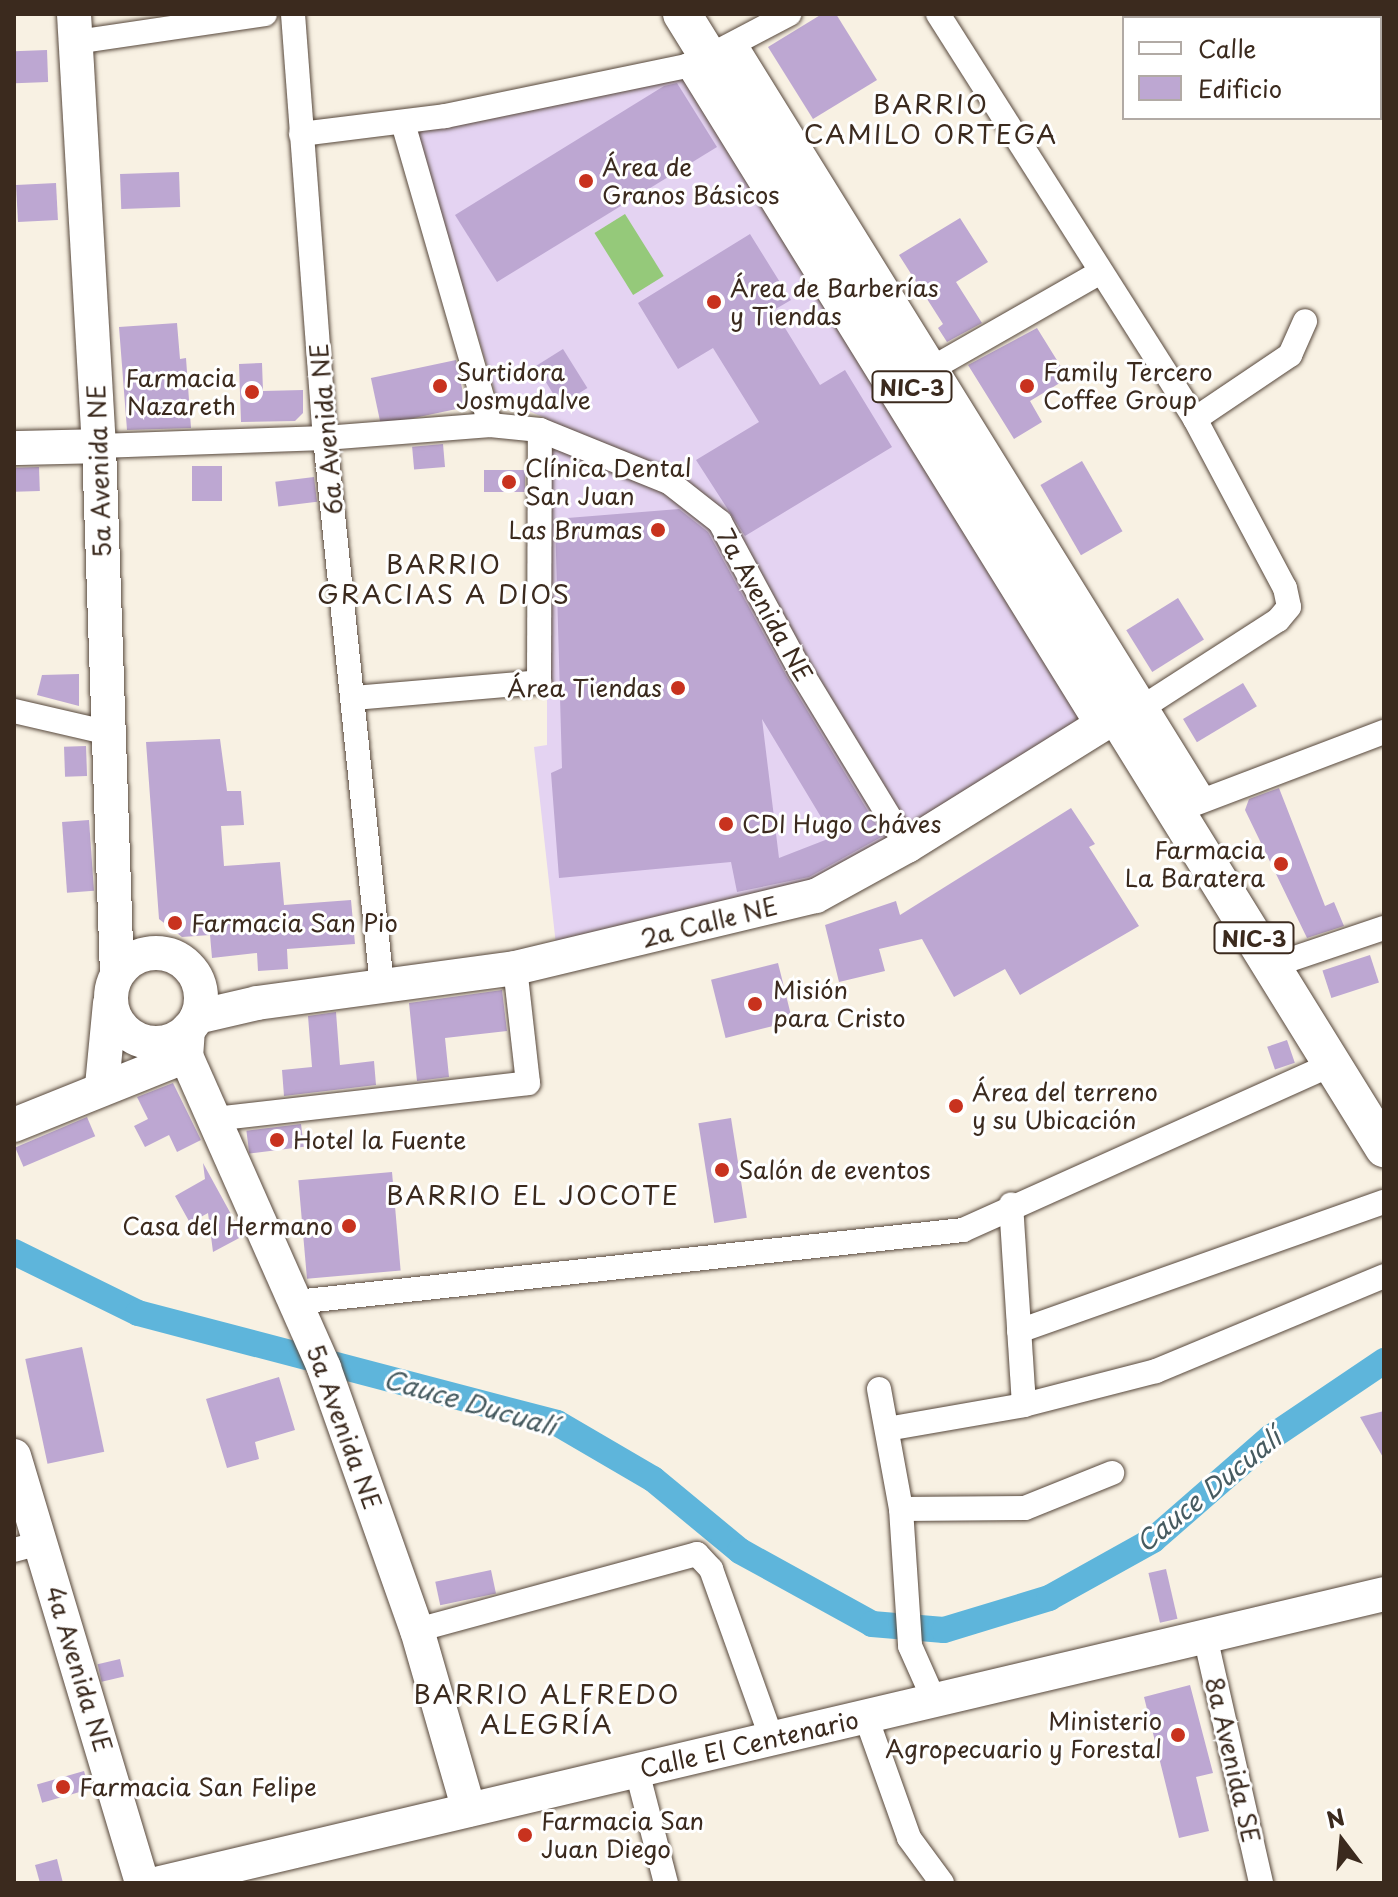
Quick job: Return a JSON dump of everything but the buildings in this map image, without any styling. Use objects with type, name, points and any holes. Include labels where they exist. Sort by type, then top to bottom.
[{"type":"main road","name":"NIC-3","points":[[682,14],[922,374],[1120,718],[1189,805],[1271,966],[1384,1148]]},
{"type":"street","points":[[75,28],[265,14]]},
{"type":"street","name":"6a Avenida NE","points":[[293,14],[325,438],[382,986]]},
{"type":"street","points":[[301,134],[403,123],[710,56],[789,14]]},
{"type":"street","points":[[710,56],[1120,718],[1278,620],[1289,607],[1285,588],[1195,419],[938,14]]},
{"type":"street","name":"5a Avenida NE","points":[[75,28],[99,446],[116,928],[114,988],[102,1086]]},
{"type":"street","points":[[403,123],[490,425]]},
{"type":"street","points":[[922,374],[1101,272]]},
{"type":"street","points":[[1195,419],[1290,355],[1305,321]]},
{"type":"street","name":"7a Avenida NE","points":[[99,446],[325,438],[490,425],[540,430],[669,482],[716,515],[800,670],[907,846]]},
{"type":"street","points":[[354,698],[539,682],[540,430]]},
{"type":"street","points":[[14,448],[99,446]]},
{"type":"street","points":[[14,711],[109,733]]},
{"type":"street","name":"2a Calle NE","points":[[102,1086],[177,1037],[257,1003],[515,968],[816,896],[907,846],[1120,718]]},
{"type":"street","points":[[1189,805],[1384,732]]},
{"type":"street","points":[[116,928],[257,1003]]},
{"type":"street","points":[[1271,966],[1384,928]]},
{"type":"street","points":[[170,957],[200,987],[177,1037],[122,1030],[114,988],[127,963],[170,957]]},
{"type":"street","points":[[214,1119],[528,1083],[515,968]]},
{"type":"street","name":"5a Avenida NE","points":[[177,1037],[319,1356],[417,1630],[469,1810]]},
{"type":"street","points":[[296,1302],[878,1242],[963,1230],[1011,1204],[1332,1064]]},
{"type":"street","points":[[15,1123],[102,1086]]},
{"type":"street","points":[[1019,1331],[1384,1202]]},
{"type":"street","points":[[1011,1204],[1024,1405]]},
{"type":"street","points":[[887,1429],[1024,1405],[1156,1371],[1384,1276]]},
{"type":"street","points":[[879,1389],[901,1509],[910,1646],[934,1700]]},
{"type":"street","name":"4a Avenida NE","points":[[14,1456],[28,1547],[142,1883]]},
{"type":"street","points":[[901,1509],[1025,1508],[1112,1473]]},
{"type":"street","points":[[417,1630],[697,1554],[711,1569],[772,1739]]},
{"type":"street","name":"Calle El Centenario","points":[[160,1883],[1384,1594]]},
{"type":"street","name":"8a Avenida SE","points":[[1205,1636],[1261,1883]]},
{"type":"street","points":[[866,1717],[909,1838],[942,1883]]},
{"type":"street","points":[[637,1771],[666,1883]]},
{"type":"shaded area","points":[[682,73],[1090,730],[815,892],[557,954],[534,747],[547,745],[547,419],[496,396],[416,130]]},
{"type":"green space","points":[[625,214],[664,276],[633,295],[594,233]]},
{"type":"waterway","name":"Cauce Ducualí","points":[[14,1252],[138,1313],[557,1423],[653,1479],[740,1551],[872,1624],[944,1630],[1049,1598],[1153,1540],[1270,1438],[1384,1361]]},
{"type":"place","name":"Área de Granos Básicos","points":[[586,181]]},
{"type":"place","name":"Área de Barberías y Tiendas","points":[[714,302]]},
{"type":"place","name":"Surtidora Josmydalve","points":[[440,386]]},
{"type":"place","name":"Family Tercero Coffee Group","points":[[1027,386]]},
{"type":"place","name":"Farmacia Nazareth","points":[[252,392]]},
{"type":"place","name":"Clínica Dental San Juan","points":[[509,482]]},
{"type":"place","name":"Las Brumas","points":[[658,530]]},
{"type":"place","name":"Área Tiendas","points":[[678,688]]},
{"type":"place","name":"CDI Hugo Cháves","points":[[726,824]]},
{"type":"place","name":"Farmacia La Baratera","points":[[1281,864]]},
{"type":"place","name":"Farmacia San Pio","points":[[175,923]]},
{"type":"place","name":"Misión para Cristo","points":[[755,1004]]},
{"type":"place","name":"Área del terreno y su Ubicación","points":[[956,1106]]},
{"type":"place","name":"Hotel la Fuente","points":[[277,1140]]},
{"type":"place","name":"Salón de eventos","points":[[722,1170]]},
{"type":"place","name":"Casa del Hermano","points":[[349,1226]]},
{"type":"place","name":"Ministerio Agropecuario y Forestal","points":[[1178,1735]]},
{"type":"place","name":"Farmacia San Felipe","points":[[63,1787]]},
{"type":"place","name":"Farmacia San Juan Diego","points":[[525,1835]]},
{"type":"district","name":"BARRIO CAMILO ORTEGA","points":[[931,119]]},
{"type":"district","name":"BARRIO GRACIAS A DIOS","points":[[444,579]]},
{"type":"district","name":"BARRIO EL JOCOTE","points":[[533,1195]]},
{"type":"district","name":"BARRIO ALFREDO ALEGRÍA","points":[[547,1709]]}]
